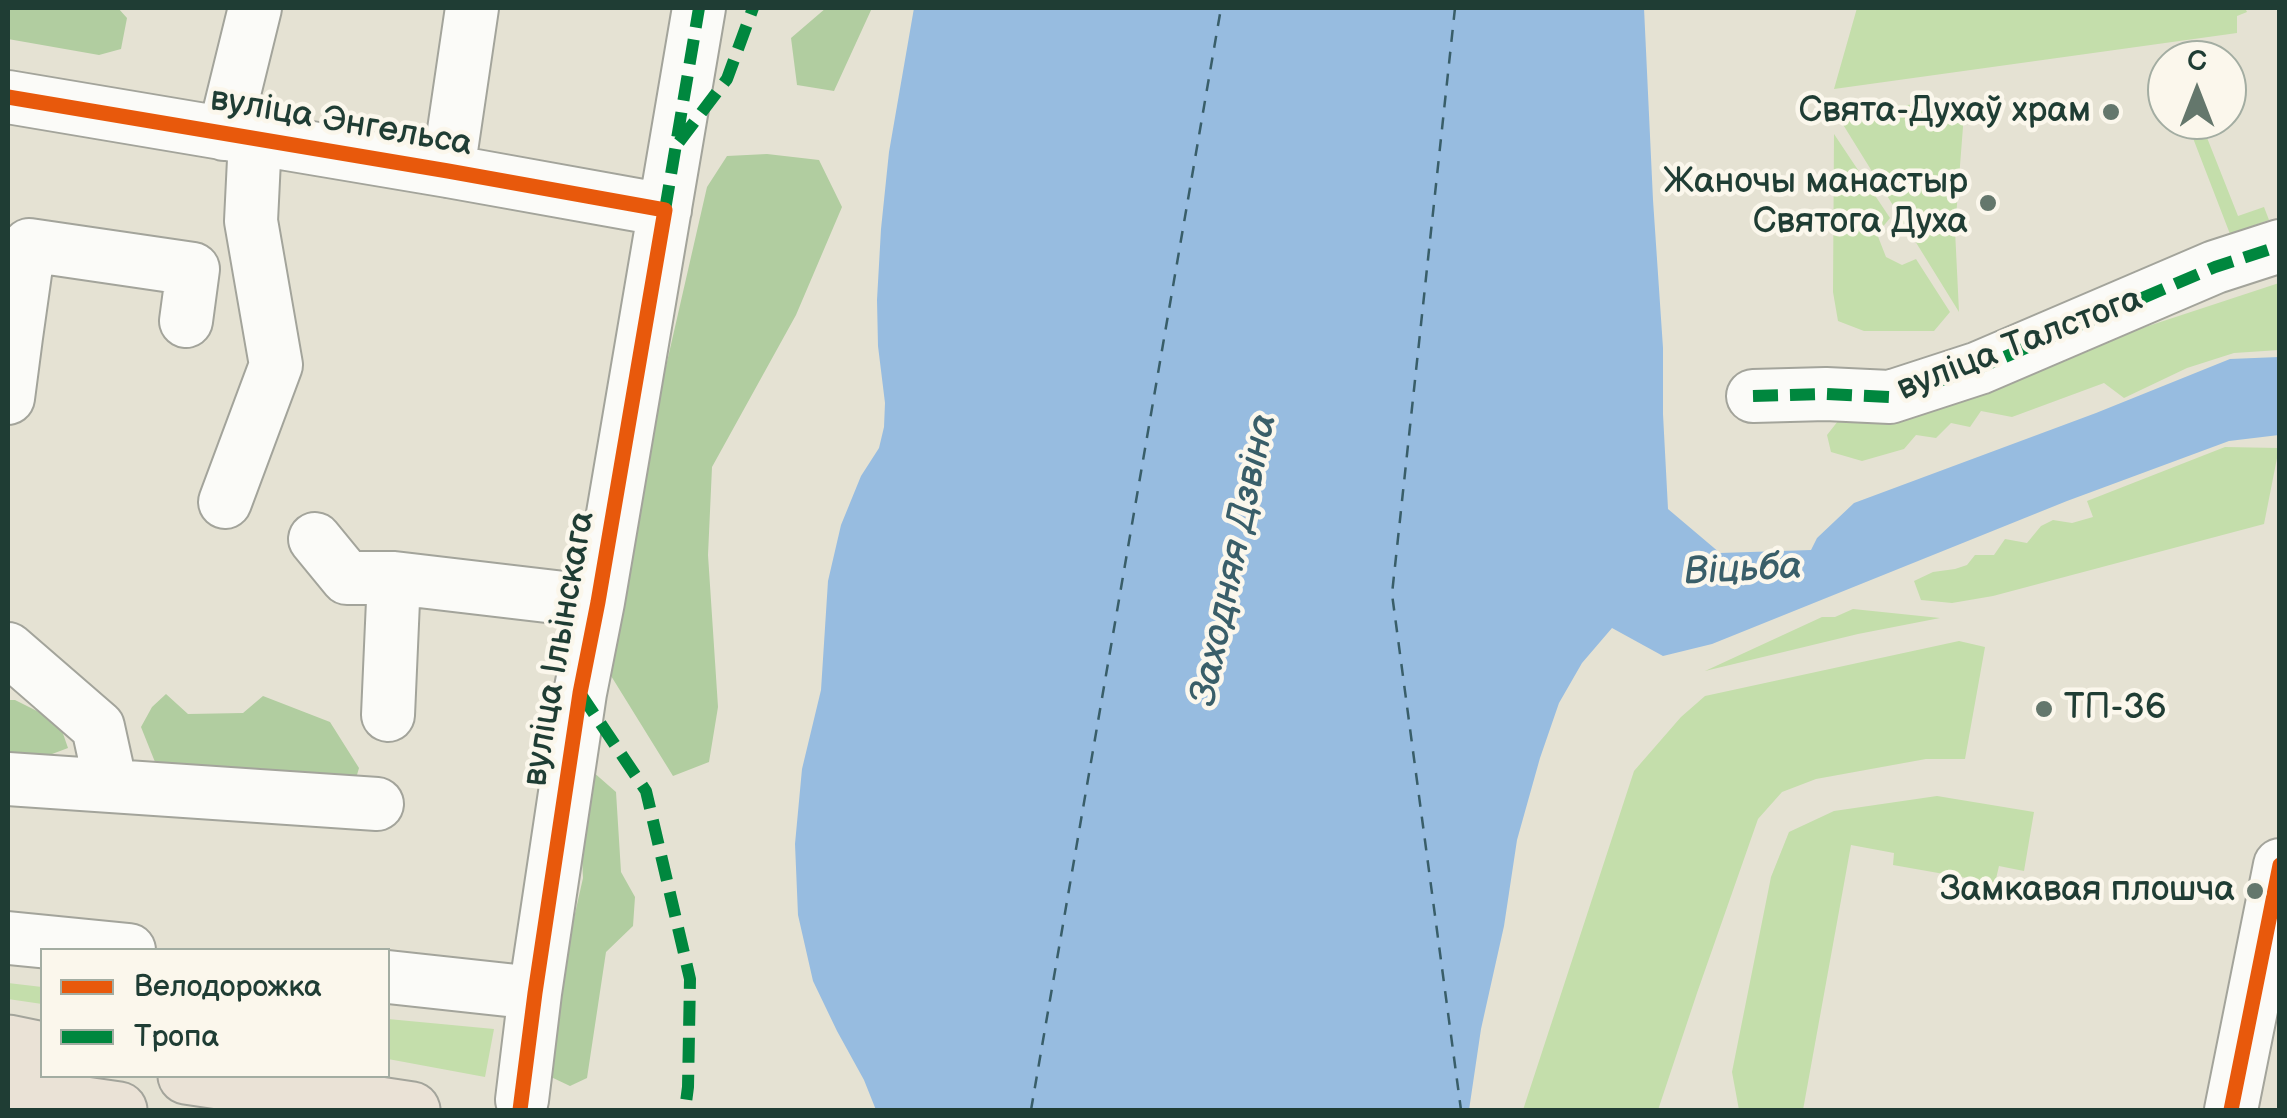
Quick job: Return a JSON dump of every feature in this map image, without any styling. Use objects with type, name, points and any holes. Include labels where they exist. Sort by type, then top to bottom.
[{"type":"main road","points":[[8,1044],[40,1050]]},
{"type":"main road","points":[[199,1078],[401,1109]]},
{"type":"main road","points":[[8,1094],[119,1110]]},
{"type":"street","points":[[226,502],[276,365],[239,136],[255,8]]},
{"type":"street","points":[[448,171],[472,8]]},
{"type":"street","name":"вуліца Ільінскага","points":[[522,1100],[580,693],[699,8]]},
{"type":"street","name":"вуліца Энгельса","points":[[8,98],[664,210]]},
{"type":"street","points":[[8,398],[12,337],[29,245],[193,269],[186,321]]},
{"type":"street","name":"вуліца Талстога","points":[[1753,396],[1890,397],[1979,368],[2215,268],[2280,246]]},
{"type":"street","points":[[315,540],[347,578],[394,578],[598,602]]},
{"type":"street","points":[[388,715],[394,578]]},
{"type":"street","points":[[8,649],[98,727],[111,786]]},
{"type":"street","points":[[8,779],[377,804]]},
{"type":"street","points":[[2232,1110],[2280,865]]},
{"type":"street","points":[[8,938],[108,948]]},
{"type":"street","points":[[390,977],[535,994]]},
{"type":"green space","points":[[8,8],[118,8],[127,18],[121,49],[99,55],[8,39]]},
{"type":"green space","points":[[826,8],[872,8],[834,91],[797,85],[791,38]]},
{"type":"green space","points":[[1857,8],[2245,8],[2247,12],[2237,16],[2237,33],[2187,40],[2147,40],[2147,46],[1834,89]]},
{"type":"green space","points":[[1965,101],[1955,230],[1959,312],[1834,110]]},
{"type":"green space","points":[[1834,134],[1890,218],[1877,234],[1886,257],[1902,265],[1916,259],[1950,312],[1934,331],[1864,331],[1838,321],[1833,292]]},
{"type":"green space","points":[[2194,140],[2208,140],[2238,216],[2264,207],[2269,220],[2230,234]]},
{"type":"green space","points":[[767,154],[819,160],[842,207],[796,315],[712,467],[708,555],[718,707],[709,762],[673,776],[608,671],[627,537],[707,187],[727,156]]},
{"type":"green space","points":[[2279,283],[2279,350],[2234,353],[2187,368],[2124,398],[2104,383],[2012,417],[1981,411],[1970,427],[1951,423],[1936,438],[1916,435],[1904,449],[1862,461],[1831,452],[1827,435],[1838,421],[1992,391],[2130,332]]},
{"type":"green space","points":[[2225,447],[2279,448],[2264,524],[1993,596],[1952,603],[1921,600],[1914,581],[1933,572],[1967,565],[1975,555],[1994,555],[2005,539],[2027,543],[2041,526],[2053,520],[2072,523],[2093,517],[2087,501]]},
{"type":"green space","points":[[1853,609],[1940,618],[1705,671],[1822,617],[1835,617]]},
{"type":"green space","points":[[1959,641],[1985,647],[1965,759],[1926,759],[1816,779],[1782,792],[1758,819],[1658,1110],[1523,1110],[1634,771],[1681,717],[1705,696]]},
{"type":"green space","points":[[166,694],[188,714],[243,713],[263,696],[330,722],[359,768],[352,792],[188,778],[155,762],[141,727],[152,707]]},
{"type":"green space","points":[[8,700],[59,722],[68,748],[8,768]]},
{"type":"green space","points":[[592,771],[616,792],[621,872],[635,897],[633,926],[606,952],[587,1078],[570,1086],[551,1077],[551,1020],[583,878],[579,797]]},
{"type":"green space","points":[[1937,796],[2034,812],[2024,871],[1999,866],[1995,883],[1893,865],[1894,853],[1851,845],[1803,1110],[1739,1110],[1732,1072],[1771,877],[1789,832],[1834,811]]},
{"type":"green space","points":[[8,983],[40,987],[40,1004],[8,999]]},
{"type":"green space","points":[[390,1019],[494,1029],[485,1077],[390,1059]]},
{"type":"water","points":[[914,8],[1644,8],[1668,509],[1720,553],[1811,550],[1817,538],[1854,503],[2230,359],[2279,357],[2279,435],[2229,441],[2067,501],[1712,644],[1663,656],[1612,628],[1582,663],[1559,703],[1540,758],[1517,840],[1469,1110],[876,1110],[813,981],[798,915],[795,844],[802,769],[821,690],[828,581],[841,525],[861,476],[879,448],[884,427],[877,300],[881,229],[889,152]]},
{"type":"ferry route","points":[[1031,1110],[1221,8]]},
{"type":"ferry route","points":[[1455,8],[1392,594],[1461,1110]]},
{"type":"marked path","points":[[665,210],[699,8]]},
{"type":"marked path","points":[[679,142],[727,79],[753,8]]},
{"type":"marked path","points":[[1753,396],[1890,397],[1979,368],[2215,267],[2280,246]]},
{"type":"marked path","points":[[580,693],[646,791],[690,979],[685,1110]]},
{"type":"cycle path","points":[[8,97],[665,210],[580,693],[520,1110]]},
{"type":"cycle path","points":[[2231,1110],[2280,865]]},
{"type":"place","name":"Свята-Духаў храм","points":[[2111,112]]},
{"type":"place","name":"Жаночы манастыр Святога Духа","points":[[1988,203]]},
{"type":"place","name":"ТП-36","points":[[2044,709]]},
{"type":"place","name":"Замкавая плошча","points":[[2255,891]]},
{"type":"water label","name":"Заходняя Дзвіна","points":[[1235,560]]},
{"type":"water label","name":"Віцьба","points":[[1743,571]]}]
